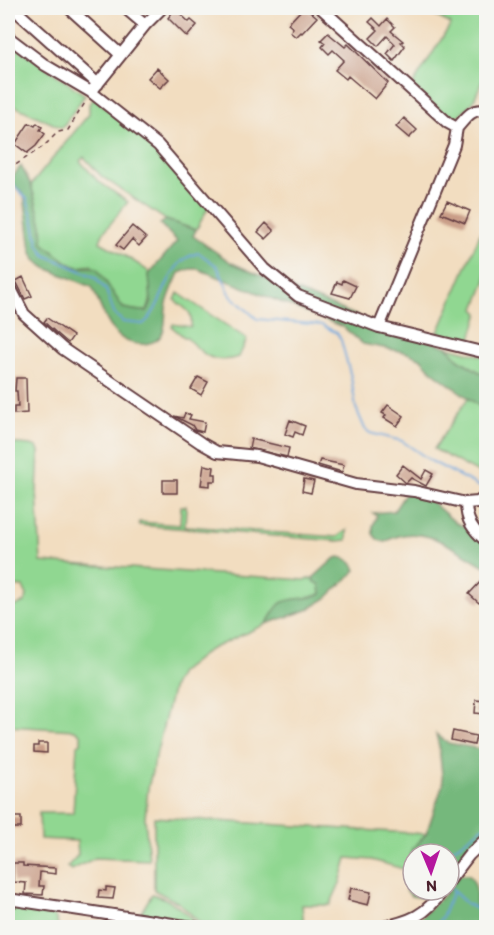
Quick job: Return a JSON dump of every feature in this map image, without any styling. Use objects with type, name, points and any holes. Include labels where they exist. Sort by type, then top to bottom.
[{"type":"street","points":[[13,8],[94,88],[158,145],[265,269],[298,296],[379,327],[486,353]]},
{"type":"street","points":[[69,8],[121,55]]},
{"type":"street","points":[[125,8],[145,26]]},
{"type":"street","points":[[94,88],[162,8]]},
{"type":"street","points":[[321,8],[448,123],[457,128]]},
{"type":"street","points":[[8,37],[45,65],[94,88]]},
{"type":"street","points":[[379,327],[454,146],[457,128],[471,112],[486,111]]},
{"type":"street","points":[[8,283],[24,314],[63,349],[217,452],[257,456],[356,484],[414,491],[466,503],[478,502],[486,496]]},
{"type":"street","points":[[466,503],[466,515],[473,530],[486,541]]},
{"type":"street","points":[[461,865],[486,839]]},
{"type":"street","points":[[8,899],[199,927]]},
{"type":"street","points":[[380,927],[401,923],[423,914],[436,902]]},
{"type":"path","points":[[8,168],[44,146],[58,132],[68,130],[94,88]]},
{"type":"green space","points":[[420,8],[486,8],[486,72],[473,102],[456,118],[446,116],[413,87],[451,24]]},
{"type":"green space","points":[[8,41],[85,95],[62,128],[8,103]]},
{"type":"green space","points":[[94,98],[161,152],[209,206],[196,230],[166,220],[101,176],[84,157],[80,161],[98,181],[128,202],[103,233],[100,242],[148,271],[151,291],[147,311],[123,308],[91,265],[72,266],[42,243],[42,225],[31,185],[89,114],[89,104]]},
{"type":"green space","points":[[21,166],[31,185],[42,225],[43,243],[74,266],[97,268],[123,308],[147,311],[151,303],[149,274],[177,241],[160,224],[166,220],[196,230],[193,236],[232,263],[377,324],[448,347],[458,359],[486,376],[486,411],[433,372],[420,358],[405,352],[363,344],[343,327],[198,269],[179,273],[167,304],[165,326],[158,339],[145,344],[124,340],[110,326],[92,287],[46,268],[35,260],[31,250],[24,195],[10,180]]},
{"type":"green space","points":[[486,220],[486,280],[475,309],[479,313],[469,345],[454,343],[453,339],[437,335]]},
{"type":"green space","points":[[178,293],[247,339],[239,357],[222,360],[209,357],[172,327],[173,324],[191,327],[190,313],[175,300]]},
{"type":"green space","points":[[448,347],[486,357],[486,376],[458,359]]},
{"type":"green space","points":[[468,398],[486,411],[486,477],[434,449]]},
{"type":"green space","points":[[8,443],[31,445],[37,447],[39,451],[37,491],[41,562],[305,580],[313,578],[320,585],[321,594],[274,612],[266,624],[209,650],[180,673],[173,686],[148,788],[145,818],[149,860],[95,858],[72,870],[67,867],[78,855],[77,841],[40,839],[39,813],[73,813],[77,746],[81,743],[81,735],[75,730],[8,726],[8,609],[25,602],[27,595],[23,587],[8,586]]},
{"type":"green space","points":[[407,491],[427,498],[456,523],[470,529],[486,543],[486,567],[450,546],[425,536],[412,534],[398,536],[385,542],[378,540],[373,534],[377,516],[373,513],[394,511]]},
{"type":"green space","points":[[181,506],[186,506],[185,526],[337,537],[347,530],[347,540],[139,525],[139,522],[180,525]]},
{"type":"green space","points":[[339,557],[350,561],[356,570],[327,598],[307,610],[266,624],[281,603],[321,594],[320,585],[313,578]]},
{"type":"green space","points":[[436,734],[448,743],[485,750],[486,746],[486,836],[461,863],[461,842],[419,842],[426,834],[443,784]]},
{"type":"green space","points":[[154,817],[426,834],[419,842],[401,842],[401,868],[372,860],[347,858],[340,883],[330,905],[302,905],[304,927],[225,927],[200,923],[179,903],[154,890]]},
{"type":"green space","points":[[461,875],[469,875],[475,885],[476,905],[486,911],[486,927],[417,928],[422,924],[422,916],[437,902],[461,902]]},
{"type":"green space","points":[[152,894],[176,905],[196,923],[140,914]]},
{"type":"green space","points":[[14,903],[49,907],[59,927],[8,928],[8,906]]},
{"type":"building","points":[[303,8],[317,17],[296,37],[290,32],[293,28],[288,24]]},
{"type":"building","points":[[175,9],[189,22],[191,20],[197,25],[187,37],[168,18]]},
{"type":"building","points":[[373,18],[381,26],[387,19],[395,27],[391,31],[403,41],[401,42],[405,46],[394,61],[387,54],[395,44],[387,36],[378,46],[370,38],[378,30],[369,22]]},
{"type":"building","points":[[328,33],[345,47],[348,44],[388,83],[375,99],[348,76],[346,79],[335,70],[344,60],[333,50],[329,54],[322,47],[325,43],[321,40]]},
{"type":"building","points":[[157,68],[169,79],[160,88],[148,78]]},
{"type":"building","points":[[404,118],[417,130],[409,138],[396,127]]},
{"type":"building","points":[[29,123],[35,126],[37,123],[45,134],[27,153],[15,144]]},
{"type":"building","points":[[447,201],[470,211],[465,223],[441,213]]},
{"type":"building","points":[[266,223],[274,231],[266,239],[258,232]]},
{"type":"building","points":[[132,226],[146,238],[139,246],[132,239],[123,250],[116,245]]},
{"type":"building","points":[[23,277],[32,296],[25,299],[16,281]]},
{"type":"building","points":[[343,280],[356,286],[350,298],[332,293],[337,282],[342,284]]},
{"type":"building","points":[[47,318],[73,336],[68,343],[44,322]]},
{"type":"building","points":[[198,377],[208,382],[201,395],[191,389]]},
{"type":"building","points":[[16,378],[26,378],[27,413],[14,414],[14,407],[18,407],[17,391],[15,391]]},
{"type":"building","points":[[388,405],[404,416],[397,426],[384,418],[386,415],[382,413]]},
{"type":"building","points":[[185,413],[191,415],[189,419],[205,422],[203,432],[195,430],[192,425],[174,416],[183,418]]},
{"type":"building","points":[[290,420],[305,426],[302,435],[295,432],[293,437],[285,434]]},
{"type":"building","points":[[251,439],[289,448],[287,457],[249,448]]},
{"type":"building","points":[[320,460],[344,465],[342,472],[318,465]]},
{"type":"building","points":[[204,465],[214,467],[213,474],[216,474],[216,481],[210,481],[210,486],[201,485]]},
{"type":"building","points":[[403,465],[421,479],[426,470],[433,474],[426,486],[411,478],[406,483],[396,474]]},
{"type":"building","points":[[304,479],[314,481],[311,493],[302,491]]},
{"type":"building","points":[[163,480],[177,480],[177,493],[163,493]]},
{"type":"building","points":[[486,576],[486,595],[479,603],[469,594]]},
{"type":"building","points":[[476,700],[484,701],[483,704],[486,704],[485,714],[475,713]]},
{"type":"building","points":[[453,731],[476,736],[474,745],[451,740]]},
{"type":"building","points":[[38,743],[47,743],[47,753],[34,752],[34,746],[38,746]]},
{"type":"building","points":[[10,817],[21,817],[21,828],[8,826]]},
{"type":"building","points":[[13,863],[23,863],[23,866],[56,868],[56,874],[40,872],[39,886],[44,886],[43,895],[25,894],[26,883],[13,882]]},
{"type":"building","points":[[106,887],[115,888],[113,899],[98,898],[99,890],[106,891]]},
{"type":"building","points":[[351,888],[371,892],[368,905],[348,900]]},
{"type":"waterway","points":[[8,179],[27,199],[38,244],[45,255],[95,277],[106,290],[114,313],[123,322],[143,324],[151,316],[172,273],[179,264],[199,253],[217,266],[231,296],[257,319],[322,325],[337,333],[351,377],[356,408],[365,429],[370,433],[402,441],[431,461],[486,490]]},
{"type":"waterway","points":[[461,843],[486,825]]},
{"type":"waterway","points":[[461,898],[486,914]]},
{"type":"waterway","points":[[435,928],[448,902]]}]
